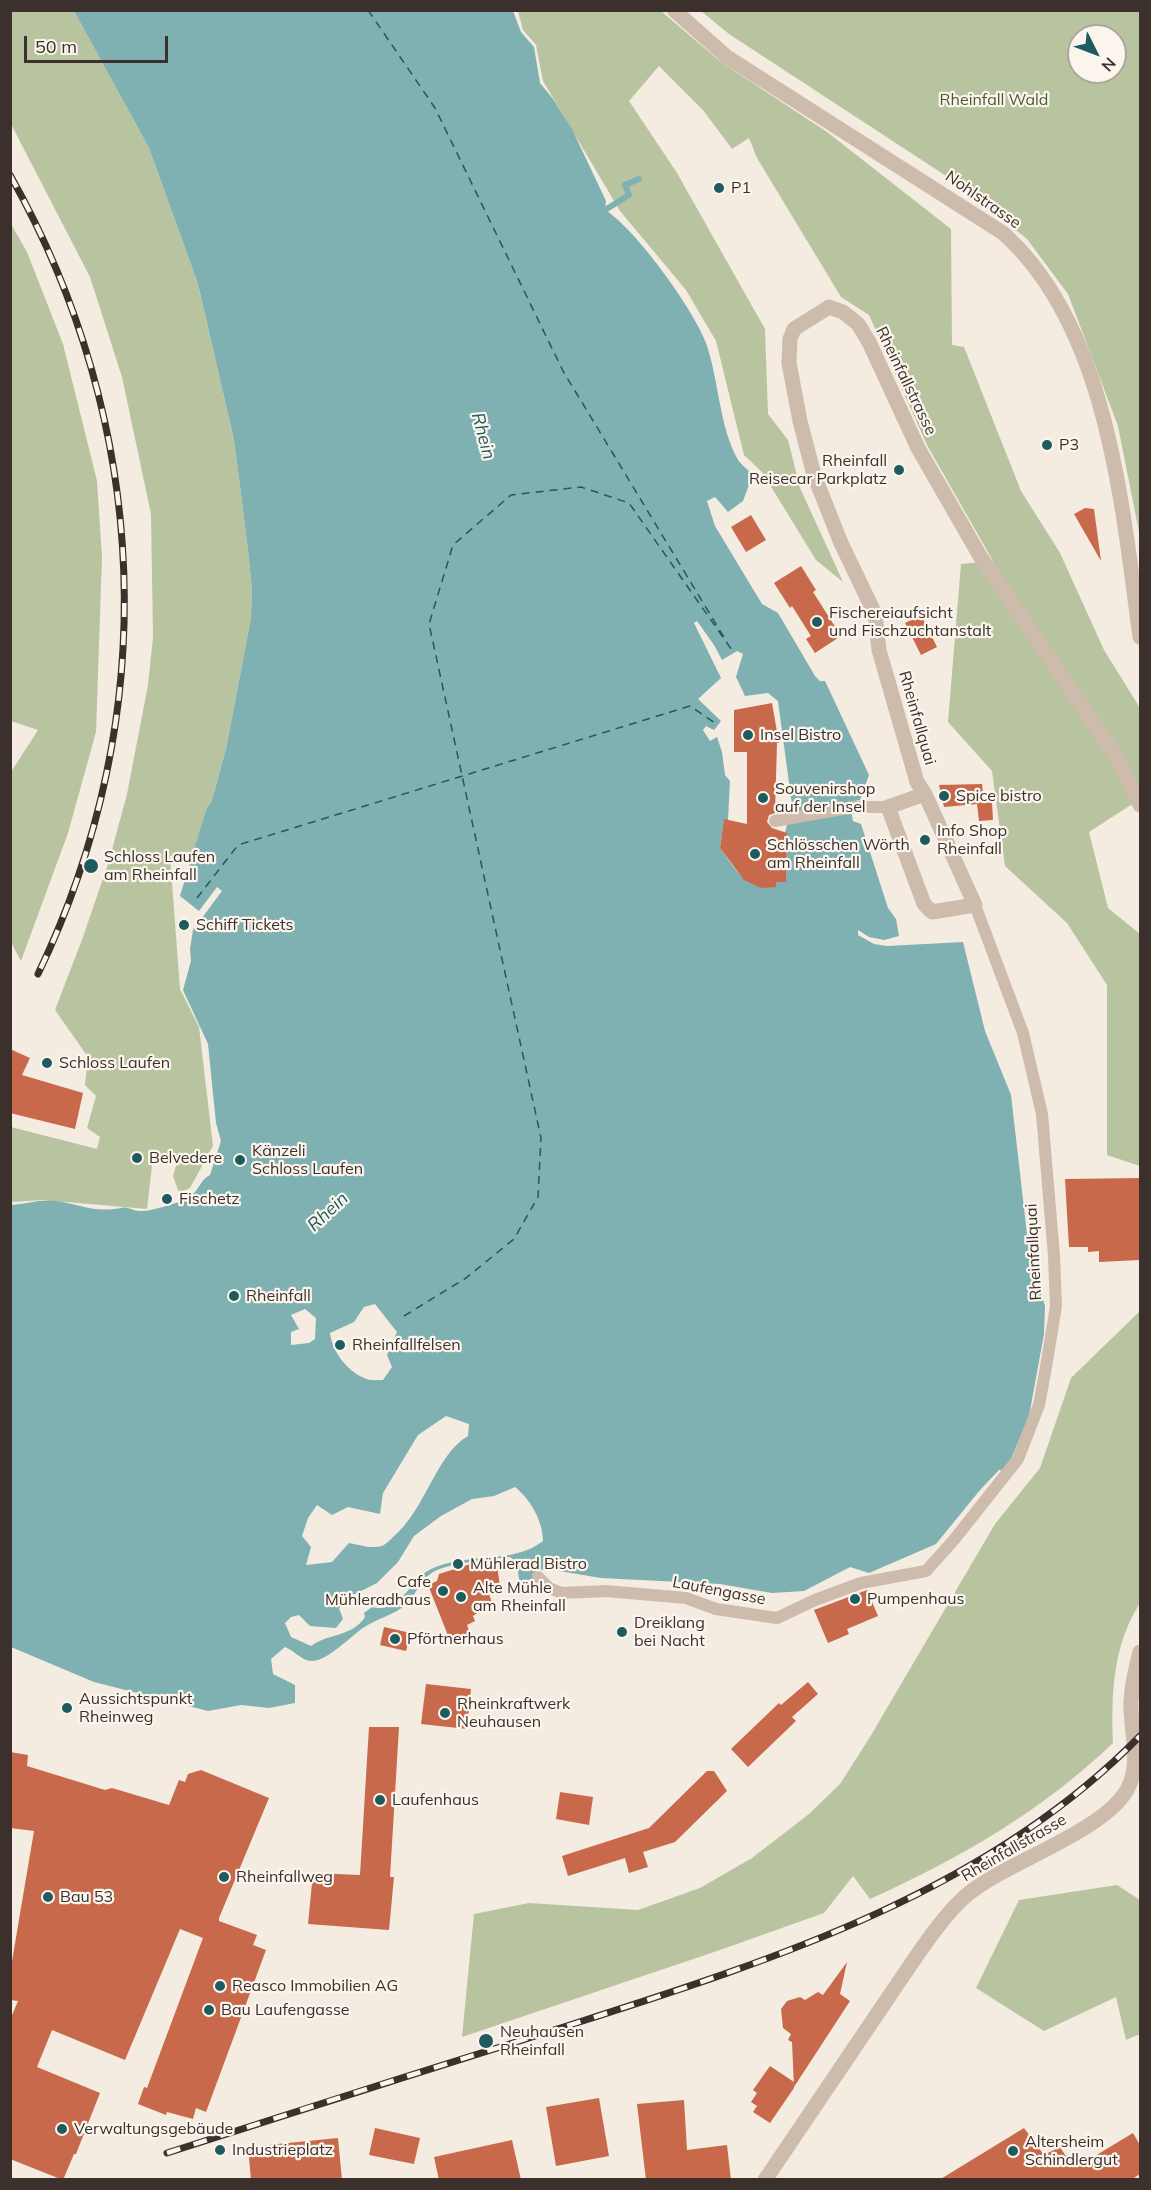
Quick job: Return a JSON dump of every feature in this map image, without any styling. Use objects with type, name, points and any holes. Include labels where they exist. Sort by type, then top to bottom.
[{"type":"street","name":"Nohlstrasse","points":[[674,10],[728,57],[980,217],[1021,249],[1042,276],[1060,306],[1079,346],[1106,428],[1121,504],[1140,636]]},
{"type":"street","name":"Rheinfallstrasse","points":[[879,650],[875,614],[834,526],[814,475],[802,430],[789,363],[790,339],[794,329],[829,307],[843,312],[858,324],[918,448],[980,556],[1116,756],[1140,804]]},
{"type":"street","name":"Rheinfallquai","points":[[879,650],[917,782],[925,794],[975,905],[1023,1033],[1042,1114],[1054,1256],[1056,1306],[1040,1401],[1018,1459],[953,1541],[926,1571]]},
{"type":"street","points":[[775,821],[854,807],[888,807],[925,794]]},
{"type":"street","points":[[888,807],[927,909],[932,912],[975,905]]},
{"type":"street","name":"Laufengasse","points":[[538,1577],[549,1588],[562,1593],[606,1591],[686,1598],[716,1609],[777,1618],[815,1599],[861,1583],[926,1571]]},
{"type":"street","name":"Rheinfallstrasse","points":[[765,2180],[912,1964],[942,1923],[967,1895],[996,1875],[1077,1832],[1112,1810],[1128,1787],[1136,1765],[1131,1700],[1140,1652]]},
{"type":"green space","points":[[11,11],[74,11],[149,148],[198,284],[234,440],[247,541],[252,590],[251,618],[226,749],[212,800],[206,810],[193,854],[170,856],[180,989],[199,1027],[213,1146],[190,1188],[179,1193],[173,1176],[177,1162],[153,1157],[147,1209],[43,1200],[11,1202],[11,1127],[97,1149],[100,1137],[87,1128],[96,1096],[85,1085],[88,1057],[55,1010],[109,861],[127,794],[148,685],[153,637],[151,514],[122,377],[90,277],[11,124]]},
{"type":"green space","points":[[518,11],[661,11],[721,62],[827,132],[951,229],[952,345],[964,347],[1021,491],[1060,553],[1104,650],[1140,708],[1140,799],[1089,832],[1108,908],[1140,934],[1140,1166],[1107,1155],[1107,985],[1067,923],[1005,866],[992,771],[948,722],[961,564],[993,561],[927,445],[869,315],[841,297],[757,158],[749,138],[732,149],[703,110],[659,66],[629,101],[677,173],[765,329],[768,414],[788,440],[800,488],[843,582],[816,560],[762,472],[744,455],[716,341],[686,290],[620,211],[543,81],[536,45],[523,30]]},
{"type":"green space","name":"Rheinfall Wald","points":[[701,11],[1140,11],[1140,537],[1118,426],[1068,294],[1027,239],[963,187],[729,34]]},
{"type":"green space","points":[[11,224],[27,252],[63,344],[97,481],[102,557],[96,732],[68,833],[21,961],[11,942],[11,772],[38,730],[11,721]]},
{"type":"green space","points":[[1140,1311],[1140,1603],[1131,1619],[1119,1653],[1114,1688],[1113,1743],[1058,1790],[998,1832],[936,1867],[870,1899],[853,1876],[824,1913],[462,2037],[474,1914],[529,1903],[638,1910],[700,1888],[752,1858],[809,1814],[840,1784],[995,1524],[1040,1468],[1071,1378]]},
{"type":"green space","points":[[1117,1885],[1140,1900],[1140,2034],[1126,2040],[1116,1997],[1044,2031],[976,1988],[1019,1900]]},
{"type":"water","name":"Rhein","points":[[74,11],[513,11],[521,32],[534,47],[540,83],[572,129],[606,201],[605,210],[647,251],[689,311],[706,343],[731,445],[738,460],[753,474],[743,501],[728,512],[715,497],[707,501],[715,526],[762,604],[778,613],[815,676],[820,681],[825,681],[869,775],[860,800],[849,802],[853,821],[861,824],[888,908],[896,919],[899,936],[884,940],[869,937],[858,930],[858,935],[874,944],[887,946],[963,942],[985,1031],[1011,1095],[1028,1243],[1032,1265],[1045,1306],[1044,1334],[1029,1416],[1011,1459],[1003,1470],[999,1470],[980,1490],[936,1544],[869,1573],[850,1567],[804,1591],[772,1593],[720,1584],[601,1578],[547,1569],[532,1574],[535,1580],[534,1585],[520,1584],[516,1562],[510,1557],[450,1566],[429,1575],[402,1608],[363,1628],[339,1648],[319,1660],[309,1661],[285,1647],[271,1659],[273,1674],[295,1685],[295,1703],[269,1708],[241,1705],[208,1711],[94,1682],[11,1647],[11,1205],[51,1201],[95,1209],[126,1208],[139,1211],[168,1206],[189,1197],[210,1175],[221,1141],[216,1123],[208,1044],[183,990],[191,961],[193,930],[222,891],[217,887],[199,911],[180,896],[206,810],[212,800],[226,749],[251,618],[252,590],[234,440],[198,284],[149,148]],"holes":[[[697,621],[722,660],[737,651],[743,654],[736,677],[745,696],[768,693],[778,701],[792,805],[785,833],[787,834],[786,881],[776,882],[776,887],[756,885],[742,877],[720,848],[724,820],[728,820],[730,781],[725,775],[722,752],[717,737],[710,741],[703,730],[706,726],[714,730],[721,721],[698,699],[721,678],[694,623]],[[375,1304],[397,1332],[387,1355],[392,1367],[383,1380],[366,1379],[352,1371],[337,1353],[331,1340],[330,1333],[354,1322],[364,1307]],[[305,1309],[316,1318],[315,1339],[309,1343],[291,1345],[291,1332],[299,1329],[291,1315]],[[446,1416],[469,1424],[468,1436],[447,1456],[414,1513],[388,1542],[374,1547],[349,1543],[332,1562],[306,1565],[311,1547],[302,1536],[308,1518],[317,1505],[332,1515],[348,1507],[380,1514],[383,1493],[418,1435]],[[515,1487],[535,1511],[541,1526],[543,1541],[518,1553],[459,1561],[431,1569],[390,1606],[372,1607],[364,1613],[365,1617],[354,1628],[311,1646],[291,1637],[285,1623],[291,1617],[299,1615],[310,1626],[336,1628],[343,1619],[339,1608],[353,1595],[377,1583],[398,1562],[414,1536],[441,1516],[472,1499],[494,1496]]]},
{"type":"building","points":[[1085,508],[1094,509],[1101,561],[1074,514]]},
{"type":"building","points":[[751,515],[766,540],[746,552],[731,527]]},
{"type":"building","name":"Fischereiaufsicht und Fischzuchtanstalt","points":[[801,566],[816,590],[813,592],[841,636],[815,653],[806,639],[811,636],[774,583]]},
{"type":"building","points":[[921,615],[937,647],[921,655],[905,623]]},
{"type":"building","points":[[772,703],[779,743],[777,743],[775,813],[769,815],[767,822],[772,828],[787,833],[786,882],[776,882],[776,887],[761,888],[744,880],[720,848],[724,819],[747,824],[747,752],[734,752],[734,710]]},
{"type":"building","points":[[982,784],[984,803],[992,802],[993,820],[979,821],[977,804],[944,807],[939,785]]},
{"type":"building","points":[[10,1049],[30,1058],[22,1075],[83,1093],[75,1129],[10,1113]]},
{"type":"building","points":[[1140,1178],[1140,1260],[1099,1262],[1099,1251],[1088,1252],[1088,1247],[1069,1247],[1065,1179]]},
{"type":"building","name":"Alte Mühle am Rheinfall","points":[[496,1559],[500,1586],[488,1591],[492,1603],[473,1616],[475,1621],[467,1625],[470,1634],[451,1643],[428,1585],[437,1581],[439,1574]]},
{"type":"building","name":"Pumpenhaus","points":[[867,1590],[878,1616],[847,1629],[849,1634],[828,1643],[814,1610]]},
{"type":"building","name":"Pförtnerhaus","points":[[384,1627],[411,1633],[406,1651],[380,1645]]},
{"type":"building","points":[[808,1682],[818,1694],[792,1717],[796,1721],[748,1767],[731,1749],[779,1703],[781,1705]]},
{"type":"building","name":"Rheinkraftwerk Neuhausen","points":[[426,1684],[471,1689],[467,1729],[421,1724]]},
{"type":"building","name":"Laufenhaus","points":[[369,1727],[399,1727],[390,1877],[394,1877],[389,1930],[308,1924],[313,1873],[360,1875]]},
{"type":"building","points":[[10,1752],[28,1755],[27,1766],[105,1790],[112,1788],[169,1805],[179,1780],[185,1782],[188,1774],[201,1770],[269,1798],[219,1918],[219,1921],[257,1935],[253,1945],[266,1950],[206,2112],[196,2108],[193,2119],[167,2112],[166,2115],[138,2104],[144,2087],[147,2088],[203,1938],[180,1929],[125,2060],[52,2030],[37,2067],[100,2093],[63,2180],[10,2159],[10,2020],[18,2001],[10,2000],[10,1973],[34,1831],[10,1828]]},
{"type":"building","points":[[707,1771],[714,1771],[727,1791],[675,1842],[643,1852],[648,1867],[629,1873],[625,1858],[568,1876],[562,1856],[649,1828]]},
{"type":"building","points":[[560,1792],[593,1797],[589,1825],[556,1819]]},
{"type":"building","points":[[847,1962],[840,1994],[850,2001],[794,2087],[792,2042],[788,2040],[791,2034],[783,2028],[781,2009],[787,2001],[800,1997],[805,2000],[818,1992],[823,1995]]},
{"type":"building","points":[[770,2066],[794,2082],[794,2088],[770,2123],[753,2112],[757,2106],[751,2102],[757,2093],[753,2090]]},
{"type":"building","points":[[599,2098],[609,2156],[556,2166],[546,2107]]},
{"type":"building","points":[[684,2100],[687,2150],[727,2145],[731,2180],[646,2180],[637,2104]]},
{"type":"building","points":[[375,2128],[420,2138],[414,2164],[369,2155]]},
{"type":"building","name":"Altersheim Schindlergut","points":[[1024,2128],[1044,2155],[1060,2147],[1069,2161],[1080,2156],[1085,2162],[1133,2133],[1140,2145],[1140,2174],[1131,2180],[939,2180]]},
{"type":"building","points":[[338,2138],[342,2180],[251,2180],[248,2147]]},
{"type":"building","points":[[512,2140],[521,2180],[439,2180],[434,2157]]},
{"type":"waterway","points":[[598,209],[605,210],[629,195],[625,185],[639,179]]},
{"type":"ferry route","points":[[368,10],[435,108],[563,371],[725,639]]},
{"type":"ferry route","points":[[404,1316],[466,1278],[514,1239],[538,1197],[541,1138],[429,624],[453,545],[511,495],[581,487],[629,503],[734,653]]},
{"type":"ferry route","points":[[197,898],[238,845],[690,706],[718,725]]},
{"type":"railway","points":[[10,175],[57,270],[91,369],[114,469],[124,571],[121,673],[106,775],[78,876],[38,974]]},
{"type":"railway","points":[[167,2153],[630,2006],[788,1951],[865,1919],[940,1882],[1011,1841],[1078,1792],[1140,1736]]},
{"type":"place","name":"P1","points":[[719,188]]},
{"type":"place","name":"P3","points":[[1047,445]]},
{"type":"place","name":"Rheinfall Reisecar Parkplatz","points":[[899,470]]},
{"type":"place","name":"Fischereiaufsicht und Fischzuchtanstalt","points":[[817,622]]},
{"type":"place","name":"Insel Bistro","points":[[748,735]]},
{"type":"place","name":"Spice bistro","points":[[944,796]]},
{"type":"place","name":"Souvenirshop auf der Insel","points":[[763,798]]},
{"type":"place","name":"Info Shop Rheinfall","points":[[925,840]]},
{"type":"place","name":"Schlösschen Wörth am Rheinfall","points":[[755,854]]},
{"type":"place","name":"Schloss Laufen am Rheinfall","points":[[91,866]]},
{"type":"place","name":"Schiff Tickets","points":[[184,925]]},
{"type":"place","name":"Schloss Laufen","points":[[47,1063]]},
{"type":"place","name":"Belvedere","points":[[137,1158]]},
{"type":"place","name":"Känzeli Schloss Laufen","points":[[240,1160]]},
{"type":"place","name":"Fischetz","points":[[167,1199]]},
{"type":"place","name":"Rheinfall","points":[[234,1296]]},
{"type":"place","name":"Rheinfallfelsen","points":[[340,1345]]},
{"type":"place","name":"Mühlerad Bistro","points":[[458,1564]]},
{"type":"place","name":"Cafe Mühleradhaus","points":[[443,1591]]},
{"type":"place","name":"Alte Mühle am Rheinfall","points":[[461,1597]]},
{"type":"place","name":"Pumpenhaus","points":[[855,1599]]},
{"type":"place","name":"Dreiklang bei Nacht","points":[[622,1632]]},
{"type":"place","name":"Pförtnerhaus","points":[[395,1639]]},
{"type":"place","name":"Aussichtspunkt Rheinweg","points":[[67,1708]]},
{"type":"place","name":"Rheinkraftwerk Neuhausen","points":[[445,1713]]},
{"type":"place","name":"Laufenhaus","points":[[380,1800]]},
{"type":"place","name":"Rheinfallweg","points":[[224,1877]]},
{"type":"place","name":"Bau 53","points":[[48,1897]]},
{"type":"place","name":"Reasco Immobilien AG","points":[[220,1986]]},
{"type":"place","name":"Bau Laufengasse","points":[[209,2010]]},
{"type":"place","name":"Neuhausen Rheinfall","points":[[486,2041]]},
{"type":"place","name":"Verwaltungsgebäude","points":[[62,2129]]},
{"type":"place","name":"Industrieplatz","points":[[220,2150]]},
{"type":"place","name":"Altersheim Schindlergut","points":[[1013,2151]]}]
